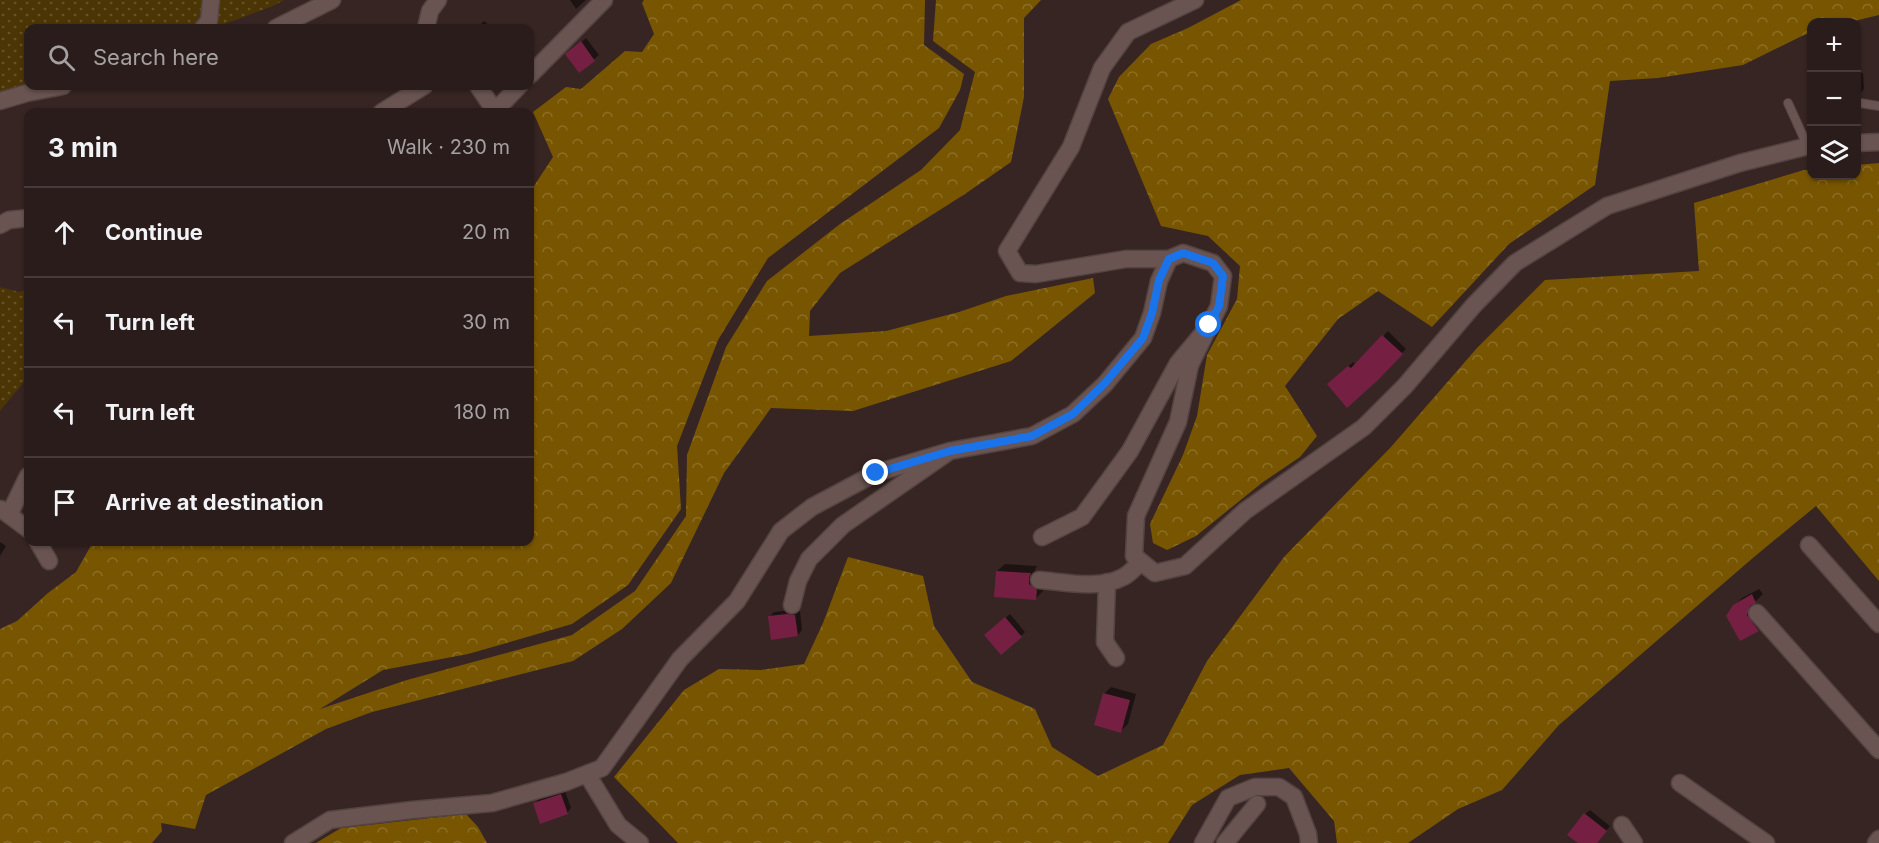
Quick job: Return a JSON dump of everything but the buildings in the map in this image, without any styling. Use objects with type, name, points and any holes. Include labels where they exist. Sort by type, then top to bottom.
[{"type":"street","points":[[206,24],[209,21],[211,0]]},
{"type":"street","points":[[284,24],[332,0]]},
{"type":"street","points":[[427,24],[430,11],[438,0]]},
{"type":"street","points":[[534,71],[604,0]]},
{"type":"street","points":[[1195,0],[1128,32],[1102,68],[1071,147],[1007,251],[1020,273],[1036,274],[1126,259],[1169,259],[1183,253],[1213,263],[1223,276],[1219,306],[1190,365],[1178,422],[1136,516],[1134,556],[1155,573],[1185,566],[1245,511],[1364,427],[1406,386],[1474,305],[1515,263],[1608,206],[1740,163],[1807,146]]},
{"type":"street","points":[[0,101],[42,90]]},
{"type":"street","points":[[388,108],[418,90]]},
{"type":"street","points":[[480,90],[492,108]]},
{"type":"street","points":[[498,108],[515,90]]},
{"type":"street","points":[[1861,143],[1879,142]]},
{"type":"street","points":[[0,225],[9,220],[24,218]]},
{"type":"street","points":[[293,843],[330,820],[492,803],[566,782],[602,768],[680,659],[737,601],[781,531],[812,507],[876,473],[950,451],[1032,436],[1073,414],[1104,384],[1143,338],[1152,313],[1159,280],[1169,259]]},
{"type":"street","points":[[1042,537],[1082,517],[1130,451],[1178,363],[1209,325]]},
{"type":"street","points":[[792,605],[798,581],[809,559],[843,525],[950,451]]},
{"type":"street","points":[[24,482],[5,511],[24,526]]},
{"type":"street","points":[[1809,545],[1879,624]]},
{"type":"street","points":[[41,546],[50,561]]},
{"type":"street","points":[[1039,580],[1080,584],[1107,582],[1123,577],[1142,562]]},
{"type":"street","points":[[1107,582],[1105,642],[1116,658]]},
{"type":"street","points":[[1757,613],[1879,750]]},
{"type":"street","points":[[587,774],[618,825],[640,843]]},
{"type":"street","points":[[1680,783],[1766,843]]},
{"type":"street","points":[[1203,843],[1228,798],[1255,787],[1279,787],[1294,797],[1308,834],[1309,843]]},
{"type":"street","points":[[1225,843],[1257,804]]},
{"type":"street","points":[[1622,825],[1634,843]]},
{"type":"street","points":[[1876,843],[1879,839]]},
{"type":"lane","points":[[1788,103],[1807,141]]},
{"type":"lane","points":[[1861,103],[1879,106]]},
{"type":"shaded area","points":[[0,0],[284,0],[225,24],[24,24],[24,86],[0,92]]},
{"type":"shaded area","points":[[0,287],[19,292],[24,290],[24,382],[0,411]]},
{"type":"green space","points":[[644,0],[925,0],[924,45],[964,74],[960,90],[939,128],[768,258],[718,340],[677,446],[681,509],[628,585],[572,624],[468,654],[383,670],[320,709],[407,680],[572,635],[635,591],[686,516],[687,455],[726,347],[767,281],[840,224],[921,170],[960,130],[975,72],[933,41],[936,0],[1041,0],[1024,18],[1024,97],[1011,162],[840,273],[810,311],[809,336],[886,331],[959,312],[1006,296],[1093,278],[1095,293],[1011,361],[853,411],[771,408],[724,473],[671,583],[622,629],[573,661],[372,712],[326,729],[206,795],[195,829],[161,823],[162,831],[152,843],[0,843],[0,629],[17,621],[76,572],[91,546],[534,546],[534,186],[553,157],[534,111],[566,87],[581,89],[625,51],[642,52],[654,34],[642,3]]},
{"type":"green space","points":[[1241,0],[1879,0],[1879,15],[1861,19],[1807,18],[1807,34],[1743,65],[1658,78],[1610,81],[1595,185],[1509,244],[1432,327],[1378,291],[1338,319],[1285,386],[1317,436],[1300,457],[1263,482],[1196,536],[1167,550],[1153,543],[1150,524],[1183,455],[1197,416],[1207,355],[1237,299],[1240,266],[1208,236],[1161,226],[1108,99],[1119,77],[1151,44],[1188,28]]},
{"type":"green space","points":[[1879,163],[1879,581],[1816,506],[1559,725],[1502,790],[1458,809],[1408,843],[1337,843],[1334,821],[1289,768],[1240,775],[1192,805],[1168,843],[678,843],[614,777],[684,690],[719,669],[761,670],[804,664],[823,623],[848,557],[923,576],[934,626],[972,682],[1035,709],[1052,747],[1098,776],[1163,745],[1207,661],[1284,557],[1391,447],[1477,348],[1545,280],[1699,271],[1694,203],[1804,170],[1807,170],[1807,180],[1861,180],[1861,165]]},
{"type":"green space","points":[[466,814],[478,827],[487,843],[316,843],[341,828]]},
{"type":"route","points":[[876,473],[950,451],[1032,436],[1073,414],[1104,384],[1143,338],[1152,313],[1159,280],[1169,259],[1183,253],[1213,263],[1223,276],[1219,306],[1209,325]]}]
